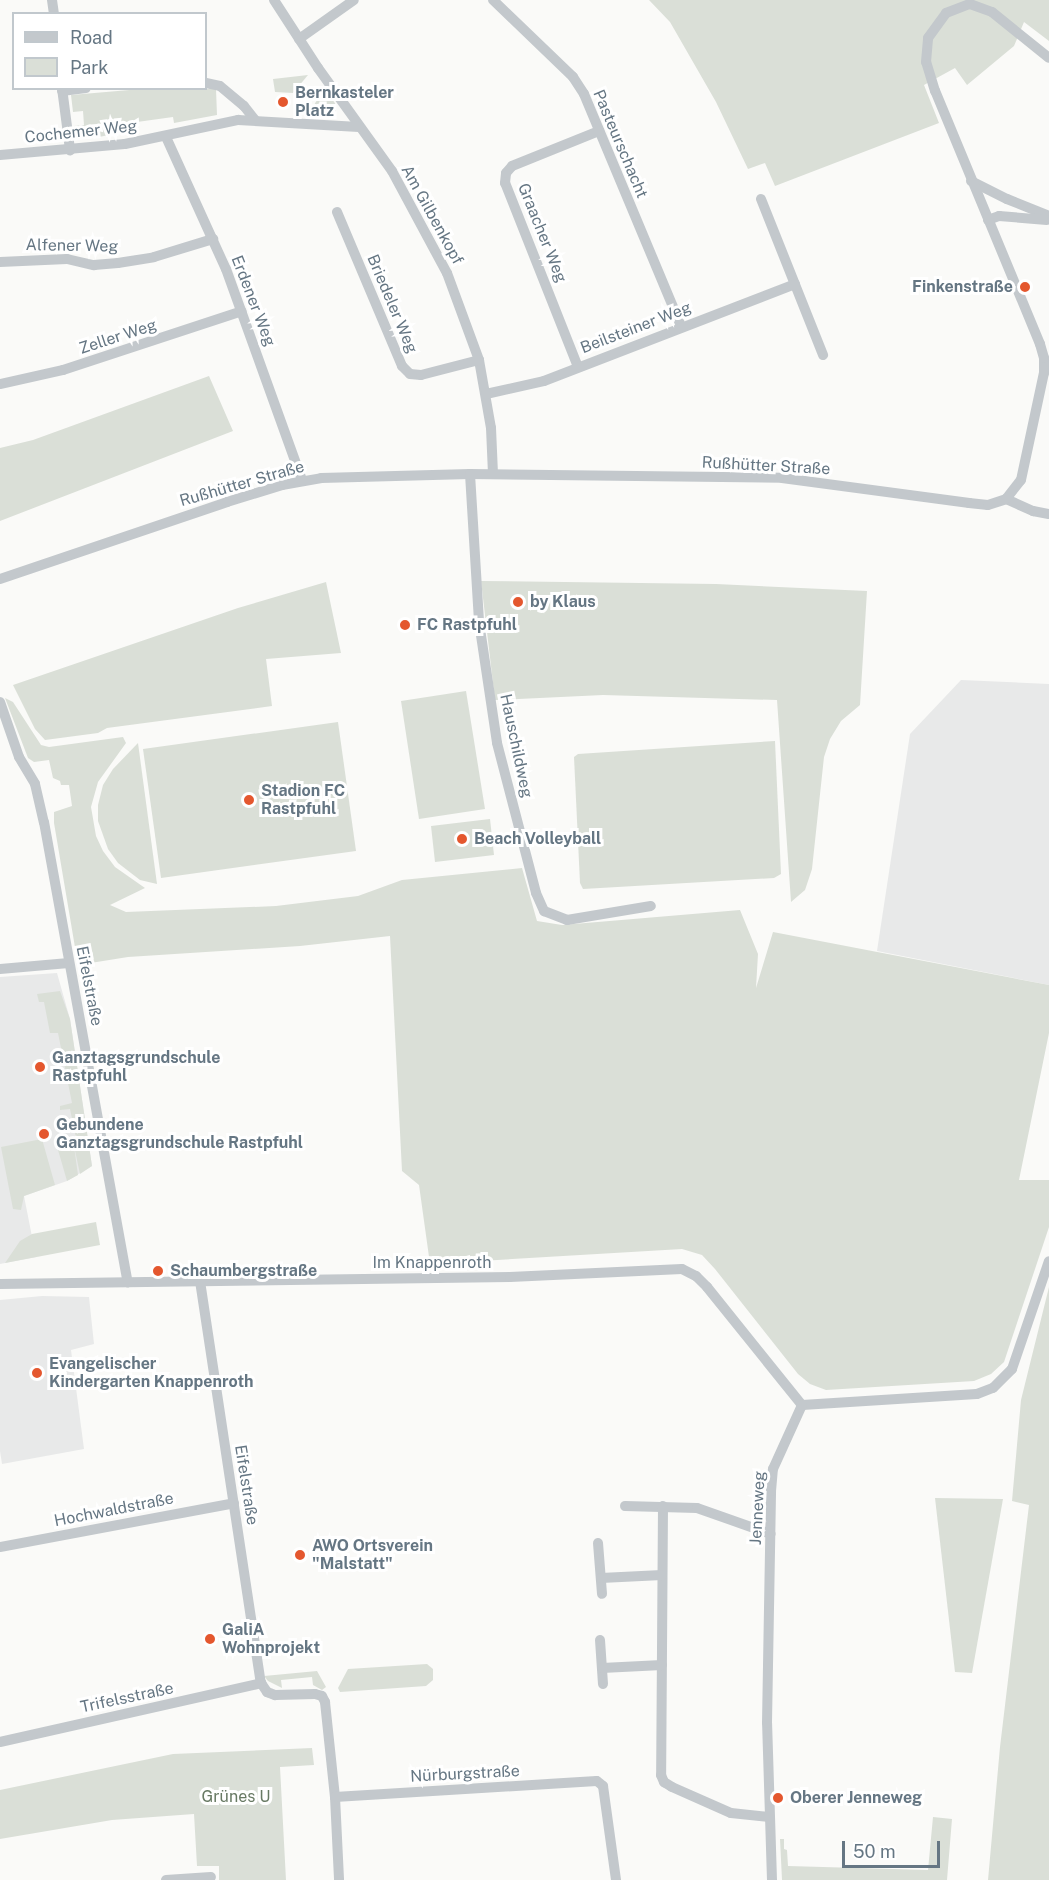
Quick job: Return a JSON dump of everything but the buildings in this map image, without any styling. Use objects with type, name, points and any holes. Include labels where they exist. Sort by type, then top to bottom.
[{"type":"street","name":"Am Gilbenkopf","points":[[274,0],[359,127],[392,171],[434,243],[462,310],[478,360],[486,394],[494,474]]},
{"type":"street","points":[[299,39],[354,0]]},
{"type":"street","name":"Pasteurschacht","points":[[493,0],[573,77],[584,94],[681,326]]},
{"type":"street","points":[[1049,58],[992,12],[970,3],[958,7],[938,21],[928,38],[926,63],[971,181],[1045,345],[1044,373],[1022,480],[1006,499],[1032,511],[1049,514]]},
{"type":"street","points":[[207,83],[220,86],[244,106],[255,120]]},
{"type":"street","points":[[62,90],[70,150]]},
{"type":"street","points":[[166,137],[238,120],[359,127]]},
{"type":"street","name":"Graacher Weg","points":[[578,367],[546,280],[505,183],[506,173],[512,166],[599,131]]},
{"type":"street","name":"Cochemer Weg","points":[[0,155],[70,150],[166,137]]},
{"type":"street","name":"Erdener Weg","points":[[166,137],[213,239],[242,311],[302,480]]},
{"type":"street","points":[[971,181],[1049,218]]},
{"type":"street","points":[[761,199],[823,355]]},
{"type":"street","name":"Briedeler Weg","points":[[337,212],[402,366],[410,374],[421,375],[478,360]]},
{"type":"street","points":[[988,220],[999,216],[1049,218]]},
{"type":"street","name":"Alfener Weg","points":[[0,262],[67,259],[94,265],[118,263],[154,257],[213,239]]},
{"type":"street","name":"Beilsteiner Weg","points":[[486,394],[544,381],[681,326],[795,284]]},
{"type":"street","name":"Zeller Weg","points":[[0,384],[63,370],[242,311]]},
{"type":"street","name":"Rußhütter Straße","points":[[0,579],[217,505],[302,480],[470,474],[782,478],[988,505],[1006,499]]},
{"type":"street","name":"Hauschildweg","points":[[470,474],[481,640],[497,743],[540,902],[544,911],[567,920],[651,906]]},
{"type":"street","name":"Eifelstraße","points":[[0,702],[19,757],[35,784],[105,1148],[128,1282]]},
{"type":"street","points":[[0,969],[69,963]]},
{"type":"street","points":[[802,1405],[977,1394],[993,1388],[1012,1369],[1049,1261]]},
{"type":"street","name":"Im Knappenroth","points":[[0,1284],[510,1277],[682,1269],[696,1276],[707,1287],[802,1405]]},
{"type":"street","name":"Eifelstraße","points":[[200,1281],[264,1688]]},
{"type":"street","name":"Jenneweg","points":[[772,1880],[767,1723],[773,1469],[802,1405]]},
{"type":"street","name":"Hochwaldstraße","points":[[0,1547],[234,1503]]},
{"type":"street","points":[[625,1506],[663,1506],[711,1511],[771,1534]]},
{"type":"street","points":[[663,1506],[661,1775],[664,1782],[731,1813],[769,1817]]},
{"type":"street","points":[[598,1543],[602,1594]]},
{"type":"street","points":[[601,1578],[662,1575]]},
{"type":"street","points":[[600,1640],[603,1684]]},
{"type":"street","points":[[602,1668],[662,1665]]},
{"type":"street","name":"Trifelsstraße","points":[[0,1742],[264,1688],[275,1695],[315,1694],[322,1696],[335,1797]]},
{"type":"street","name":"Nürburgstraße","points":[[335,1797],[597,1781],[603,1786],[616,1880]]},
{"type":"street","points":[[335,1797],[339,1880]]},
{"type":"street","points":[[166,1880],[211,1877]]},
{"type":"shaded area","points":[[961,680],[1049,684],[1049,985],[877,951],[910,734]]},
{"type":"shaded area","name":"Gebundene Ganztagsgrundschule Rastpfuhl","points":[[57,973],[70,1019],[92,1166],[67,1181],[24,1196],[36,1257],[0,1264],[0,977]]},
{"type":"shaded area","name":"Evangelischer Kindergarten Knappenroth","points":[[42,1296],[89,1297],[94,1344],[71,1350],[84,1449],[2,1464],[0,1451],[0,1300]]},
{"type":"green space","points":[[649,0],[1049,0],[1049,41],[1024,22],[1014,46],[967,85],[955,68],[924,85],[939,123],[775,186],[765,163],[748,169],[716,102],[670,22]]},
{"type":"green space","points":[[308,75],[293,93],[275,92],[273,79]]},
{"type":"green space","points":[[216,89],[217,115],[174,123],[173,117],[137,122],[137,130],[83,139],[74,126],[84,125],[83,111],[73,112],[71,95],[129,90]]},
{"type":"green space","points":[[321,97],[329,97],[336,104],[336,112],[329,119],[321,119],[314,112],[314,104]]},
{"type":"green space","points":[[209,376],[233,431],[0,521],[0,448],[33,440]]},
{"type":"green space","points":[[481,581],[716,584],[867,591],[860,705],[841,721],[830,739],[824,757],[812,869],[805,890],[791,902],[777,700],[603,695],[495,700]]},
{"type":"green space","points":[[326,582],[341,653],[266,659],[272,706],[107,728],[98,733],[45,740],[35,729],[13,685],[238,608]]},
{"type":"green space","points":[[466,691],[485,809],[419,819],[401,701]]},
{"type":"green space","points":[[5,698],[13,702],[41,745],[49,747],[123,737],[126,743],[98,782],[91,807],[96,836],[103,851],[115,867],[145,888],[110,905],[126,912],[276,906],[358,896],[402,880],[522,868],[537,921],[562,925],[740,910],[758,954],[756,988],[773,932],[1049,985],[1049,1033],[1019,1180],[1049,1180],[1049,1227],[1004,1362],[991,1374],[974,1381],[826,1390],[810,1384],[798,1374],[702,1255],[682,1249],[430,1264],[419,1185],[402,1171],[390,936],[300,946],[128,957],[78,965],[54,823],[54,812],[72,806],[69,785],[61,785],[60,781],[53,778],[49,760],[34,762],[28,758]]},
{"type":"green space","name":"Stadion FC Rastpfuhl","points":[[338,722],[356,851],[161,878],[143,749]]},
{"type":"green space","points":[[775,741],[781,874],[774,878],[583,889],[580,883],[574,757],[578,754]]},
{"type":"green space","points":[[138,743],[157,884],[140,880],[118,863],[108,849],[98,821],[98,805],[103,785],[113,769]]},
{"type":"green space","name":"Beach Volleyball","points":[[490,819],[494,855],[435,862],[431,826]]},
{"type":"green space","points":[[60,991],[70,1019],[92,1166],[80,1174],[74,1146],[78,1175],[67,1181],[56,1143],[76,1138],[70,1109],[60,1110],[60,1106],[72,1103],[58,1033],[50,1033],[44,1002],[39,1002],[37,994]]},
{"type":"green space","points":[[42,1139],[55,1185],[24,1196],[21,1210],[13,1209],[1,1147]]},
{"type":"green space","points":[[96,1222],[100,1245],[5,1263],[20,1241],[32,1234]]},
{"type":"green space","points":[[1049,1287],[1049,1880],[988,1880],[1000,1747],[1029,1505],[1012,1501],[1021,1400]]},
{"type":"green space","points":[[935,1498],[1003,1499],[972,1673],[955,1672]]},
{"type":"green space","points":[[427,1664],[433,1669],[433,1680],[426,1686],[340,1692],[338,1688],[348,1669]]},
{"type":"green space","points":[[317,1671],[326,1687],[322,1690],[313,1685],[312,1677],[281,1680],[282,1688],[268,1681],[264,1676]]},
{"type":"green space","name":"Grünes U","points":[[312,1748],[314,1765],[280,1767],[286,1880],[219,1880],[219,1866],[197,1866],[194,1814],[112,1820],[0,1839],[0,1790],[173,1754]]},
{"type":"green space","points":[[933,1817],[952,1819],[947,1880],[782,1880],[780,1839],[784,1839],[788,1866],[928,1870]]},
{"type":"place","name":"Bernkasteler Platz","points":[[283,102]]},
{"type":"place","name":"Finkenstraße","points":[[1025,287]]},
{"type":"place","name":"by Klaus","points":[[518,602]]},
{"type":"place","name":"FC Rastpfuhl","points":[[405,625]]},
{"type":"place","name":"Stadion FC Rastpfuhl","points":[[249,800]]},
{"type":"place","name":"Beach Volleyball","points":[[462,839]]},
{"type":"place","name":"Ganztagsgrundschule Rastpfuhl","points":[[40,1067]]},
{"type":"place","name":"Gebundene Ganztagsgrundschule Rastpfuhl","points":[[44,1134]]},
{"type":"place","name":"Schaumbergstraße","points":[[158,1271]]},
{"type":"place","name":"Evangelischer Kindergarten Knappenroth","points":[[37,1373]]},
{"type":"place","name":"AWO Ortsverein \"Malstatt\"","points":[[300,1555]]},
{"type":"place","name":"GaliA Wohnprojekt","points":[[210,1639]]},
{"type":"place","name":"Oberer Jenneweg","points":[[778,1798]]}]
